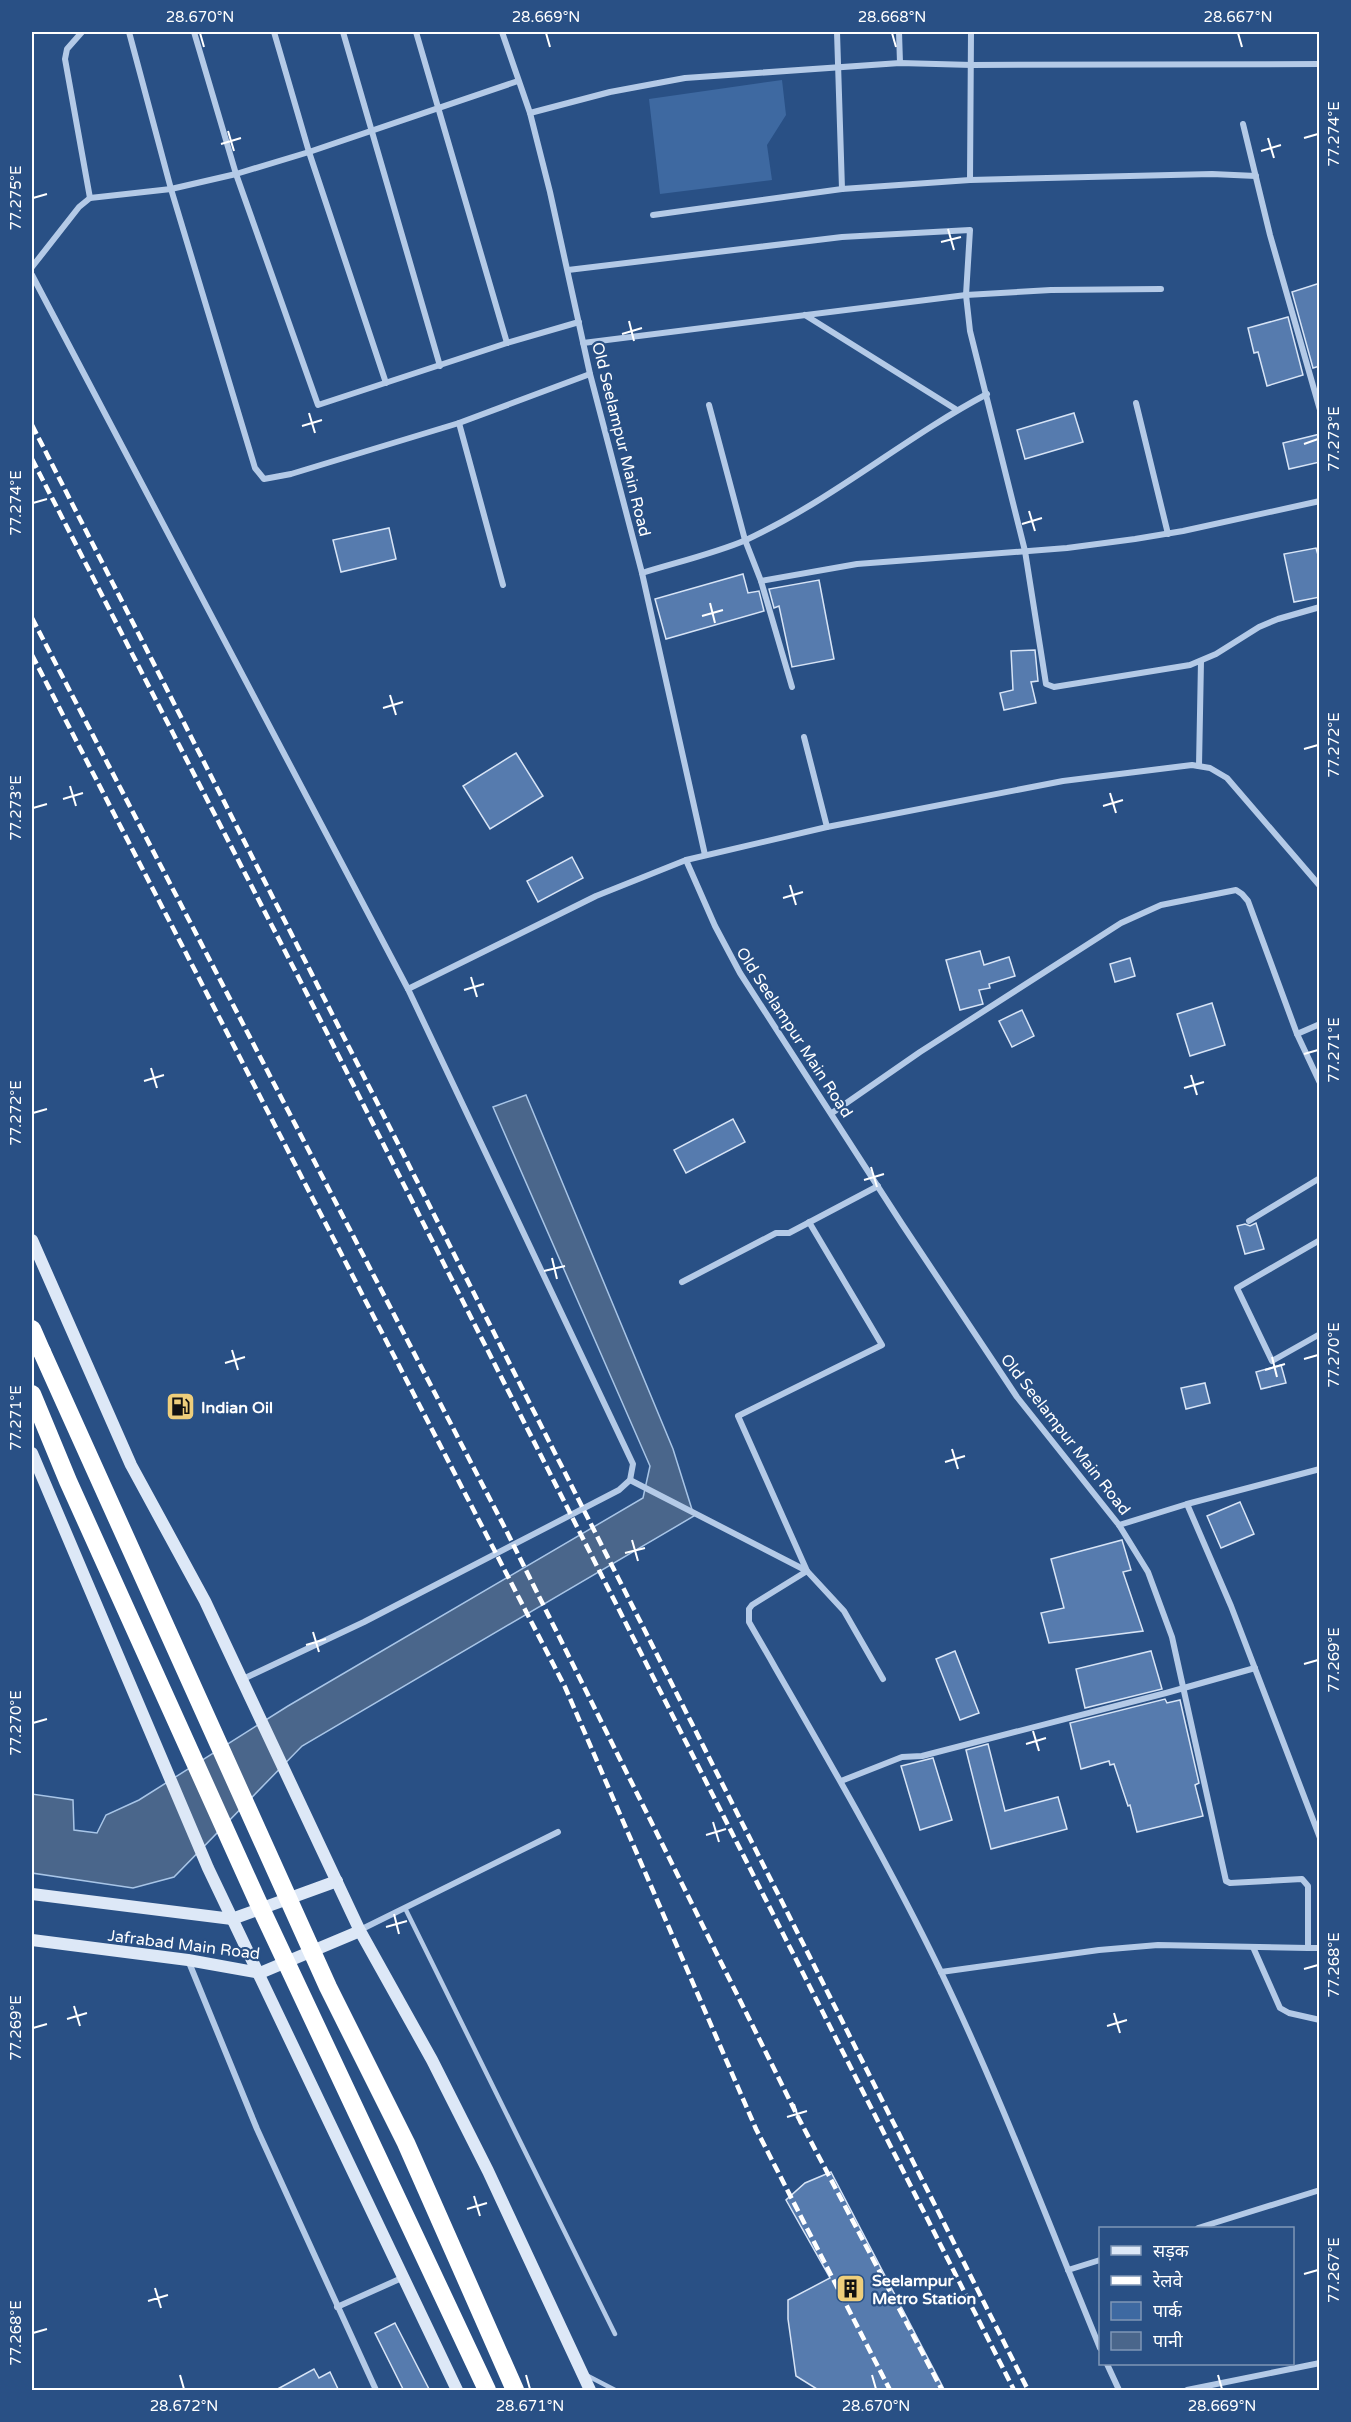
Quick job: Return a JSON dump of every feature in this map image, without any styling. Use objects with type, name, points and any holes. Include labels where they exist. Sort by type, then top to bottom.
[{"type":"highway","points":[[32,1329],[328,1987],[406,2143],[515,2391]]},
{"type":"highway","points":[[32,1394],[68,1481],[257,1900],[487,2391]]},
{"type":"main road","points":[[32,1240],[131,1465],[191,1574],[360,1931],[432,2060],[488,2171],[590,2391]]},
{"type":"main road","points":[[32,1453],[208,1868],[260,1973],[457,2391]]},
{"type":"main road","name":"Jafrabad Main Road","points":[[32,1894],[232,1919],[337,1881]]},
{"type":"main road","name":"Jafrabad Main Road","points":[[32,1940],[188,1960],[260,1973],[360,1931]]},
{"type":"street","points":[[82,32],[67,49],[65,59],[90,198]]},
{"type":"street","points":[[129,32],[171,189],[255,468],[264,478],[291,474],[459,423],[590,374]]},
{"type":"street","points":[[194,32],[236,174],[316,403],[322,405],[507,343],[579,322]]},
{"type":"street","points":[[274,32],[309,152],[386,383]]},
{"type":"street","points":[[343,32],[440,366]]},
{"type":"street","points":[[416,32],[507,343]]},
{"type":"street","name":"Old Seelampur Main Road","points":[[502,32],[530,113],[568,270],[590,374],[642,573],[705,855]]},
{"type":"street","points":[[837,32],[842,189]]},
{"type":"street","points":[[899,32],[900,63]]},
{"type":"street","points":[[970,180],[971,32]]},
{"type":"street","points":[[530,113],[610,92],[685,78],[900,63],[972,65],[1320,64]]},
{"type":"street","points":[[32,267],[79,207],[90,198],[171,189],[236,174],[309,152],[518,81]]},
{"type":"street","points":[[1243,124],[1270,235],[1320,410]]},
{"type":"street","points":[[653,215],[842,189],[970,180],[1212,174],[1256,176]]},
{"type":"street","points":[[568,270],[842,237],[970,230],[966,295],[970,331],[1025,551],[1045,680],[1050,686],[1089,682],[1201,661],[1259,627],[1320,607]]},
{"type":"street","points":[[32,275],[408,989],[633,1464],[630,1480],[619,1490],[371,1618],[240,1681]]},
{"type":"street","points":[[583,343],[966,295],[1051,290],[1161,289]]},
{"type":"street","points":[[805,314],[957,410]]},
{"type":"street","points":[[642,573],[745,540],[837,489],[924,429],[987,394]]},
{"type":"street","points":[[1136,403],[1168,534]]},
{"type":"street","points":[[709,405],[745,540],[761,581],[792,687]]},
{"type":"street","points":[[459,423],[503,585]]},
{"type":"street","points":[[761,581],[857,564],[1067,548],[1168,534],[1320,501]]},
{"type":"street","points":[[1199,766],[1201,661]]},
{"type":"street","points":[[804,737],[827,827]]},
{"type":"street","points":[[408,989],[596,896],[686,860],[827,827],[1063,781],[1192,765],[1210,768],[1227,778],[1320,886]]},
{"type":"street","name":"Old Seelampur Main Road","points":[[686,860],[730,957],[878,1186],[1017,1397],[1119,1525],[1148,1572],[1172,1637],[1226,1881],[1298,1879],[1306,1882],[1308,1948]]},
{"type":"street","points":[[831,1113],[920,1052],[1120,923],[1161,905],[1236,890],[1248,901],[1297,1034],[1320,1083]]},
{"type":"street","points":[[1297,1034],[1320,1024]]},
{"type":"street","points":[[1249,1221],[1320,1178]]},
{"type":"street","points":[[682,1282],[776,1233],[789,1233],[878,1186]]},
{"type":"street","points":[[809,1222],[882,1346],[738,1416],[807,1571],[844,1611],[883,1680]]},
{"type":"street","points":[[1320,1240],[1237,1288],[1272,1361],[1320,1334]]},
{"type":"street","points":[[1119,1525],[1187,1504],[1320,1469]]},
{"type":"street","points":[[630,1480],[807,1571]]},
{"type":"street","points":[[1187,1504],[1255,1668],[1320,1838]]},
{"type":"street","points":[[807,1571],[752,1605],[748,1616],[749,1622],[841,1781],[941,1972],[989,2079],[1099,2343]]},
{"type":"street","points":[[841,1781],[902,1757],[922,1756],[1255,1668]]},
{"type":"street","points":[[360,1931],[558,1832]]},
{"type":"street","points":[[941,1972],[1099,1950],[1158,1945],[1320,1948]]},
{"type":"street","points":[[1253,1947],[1280,2008],[1289,2013],[1320,2020]]},
{"type":"street","points":[[188,1960],[257,2129],[376,2391]]},
{"type":"street","points":[[1204,2227],[1320,2190]]},
{"type":"street","points":[[1068,2270],[1099,2261]]},
{"type":"street","points":[[337,2307],[404,2277]]},
{"type":"street","points":[[1187,2391],[1320,2363]]},
{"type":"street","points":[[1107,2365],[1119,2391]]},
{"type":"lane","points":[[405,1908],[615,2334]]},
{"type":"lane","points":[[583,2374],[615,2391]]},
{"type":"green space","points":[[782,80],[786,115],[767,145],[772,180],[660,194],[649,99]]},
{"type":"water","points":[[526,1095],[673,1449],[694,1516],[302,1746],[174,1877],[133,1888],[32,1873],[32,1794],[73,1800],[74,1830],[97,1833],[106,1815],[139,1800],[288,1706],[643,1498],[650,1466],[493,1107]]},
{"type":"building","points":[[1320,283],[1320,366],[1313,368],[1292,292]]},
{"type":"building","points":[[1288,317],[1303,375],[1267,386],[1258,352],[1254,353],[1248,328]]},
{"type":"building","points":[[1074,413],[1083,442],[1025,459],[1017,430]]},
{"type":"building","points":[[1320,434],[1320,462],[1289,469],[1283,443]]},
{"type":"building","points":[[389,528],[396,559],[341,572],[333,540]]},
{"type":"building","points":[[1316,548],[1320,562],[1320,597],[1294,602],[1284,554]]},
{"type":"building","points":[[743,574],[748,593],[759,591],[764,611],[666,639],[655,599]]},
{"type":"building","points":[[819,580],[834,659],[792,667],[779,606],[774,608],[769,589]]},
{"type":"building","points":[[1035,650],[1038,681],[1031,682],[1036,703],[1004,710],[1000,693],[1013,690],[1011,651]]},
{"type":"building","points":[[516,753],[543,796],[490,829],[463,786]]},
{"type":"building","points":[[572,857],[583,878],[538,902],[527,881]]},
{"type":"building","points":[[980,951],[984,965],[1009,957],[1015,976],[989,984],[990,988],[979,990],[983,1004],[960,1010],[946,960]]},
{"type":"building","points":[[1130,958],[1135,976],[1115,982],[1110,964]]},
{"type":"building","points":[[1212,1003],[1225,1045],[1190,1056],[1177,1014]]},
{"type":"building","points":[[1022,1010],[1034,1036],[1012,1047],[999,1021]]},
{"type":"building","points":[[733,1119],[745,1142],[686,1173],[674,1150]]},
{"type":"building","points":[[1256,1223],[1264,1249],[1245,1254],[1237,1226],[1245,1224],[1250,1226]]},
{"type":"building","points":[[1281,1365],[1286,1383],[1261,1389],[1256,1372]]},
{"type":"building","points":[[1205,1383],[1210,1403],[1186,1409],[1181,1388]]},
{"type":"building","points":[[1240,1502],[1254,1534],[1221,1548],[1207,1516]]},
{"type":"building","points":[[1122,1540],[1131,1570],[1123,1572],[1143,1631],[1049,1643],[1041,1613],[1064,1608],[1051,1559]]},
{"type":"building","points":[[955,1651],[979,1713],[960,1720],[936,1659]]},
{"type":"building","points":[[1151,1651],[1162,1689],[1085,1708],[1076,1669]]},
{"type":"building","points":[[1165,1699],[1167,1703],[1180,1700],[1199,1783],[1195,1785],[1203,1816],[1137,1832],[1130,1805],[1128,1806],[1114,1764],[1110,1765],[1109,1761],[1081,1769],[1070,1723]]},
{"type":"building","points":[[988,1744],[1005,1811],[1058,1797],[1067,1829],[991,1849],[966,1750]]},
{"type":"building","points":[[933,1758],[952,1820],[920,1830],[901,1766]]},
{"type":"building","name":"Seelampur Metro Station","points":[[831,2172],[945,2391],[820,2391],[796,2376],[788,2319],[788,2300],[830,2278],[786,2200],[805,2183]]},
{"type":"building","points":[[395,2323],[430,2391],[404,2391],[375,2333]]},
{"type":"building","points":[[314,2369],[319,2378],[330,2372],[339,2391],[274,2391]]},
{"type":"railway","points":[[32,425],[532,1407],[1028,2390]]},
{"type":"railway","points":[[32,459],[324,1027],[1014,2390]]},
{"type":"railway","points":[[32,618],[506,1530],[798,2117],[942,2390]]},
{"type":"railway","points":[[32,655],[565,1687],[756,2129],[890,2390]]},
{"type":"place","name":"Indian Oil","points":[[180,1407]]},
{"type":"place","name":"Seelampur Metro Station","points":[[851,2289]]}]
